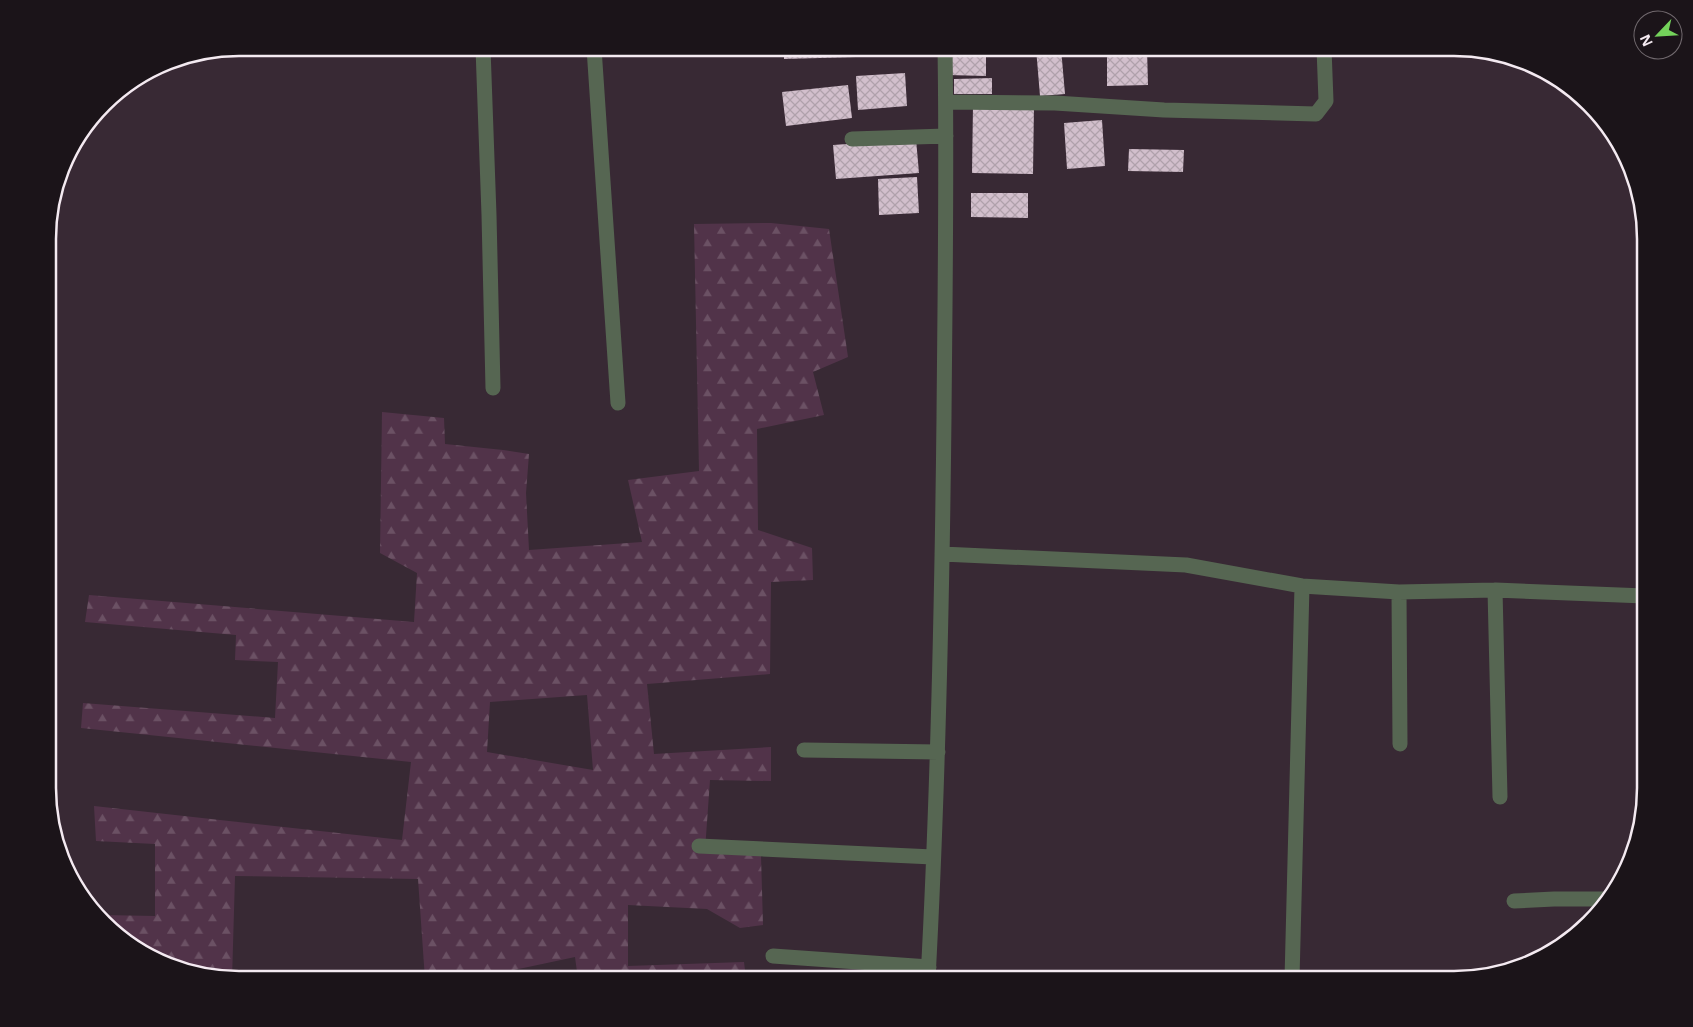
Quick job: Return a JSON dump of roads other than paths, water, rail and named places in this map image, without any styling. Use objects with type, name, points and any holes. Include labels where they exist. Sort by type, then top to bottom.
[{"type":"street","points":[[483,56],[493,388]]},
{"type":"street","points":[[595,56],[618,404]]},
{"type":"street","points":[[929,971],[938,752],[942,554],[945,56]]},
{"type":"street","points":[[946,102],[1055,103],[1164,110],[1316,114],[1326,101],[1324,56]]},
{"type":"street","points":[[852,139],[946,136]]},
{"type":"street","points":[[942,554],[1186,565],[1302,586],[1399,592],[1495,590],[1637,596]]},
{"type":"street","points":[[1292,971],[1302,586]]},
{"type":"street","points":[[1495,590],[1500,798]]},
{"type":"street","points":[[1399,592],[1400,744]]},
{"type":"street","points":[[804,750],[938,752]]},
{"type":"street","points":[[698,846],[933,857]]},
{"type":"street","points":[[1514,901],[1599,899]]},
{"type":"street","points":[[773,956],[911,971]]}]
